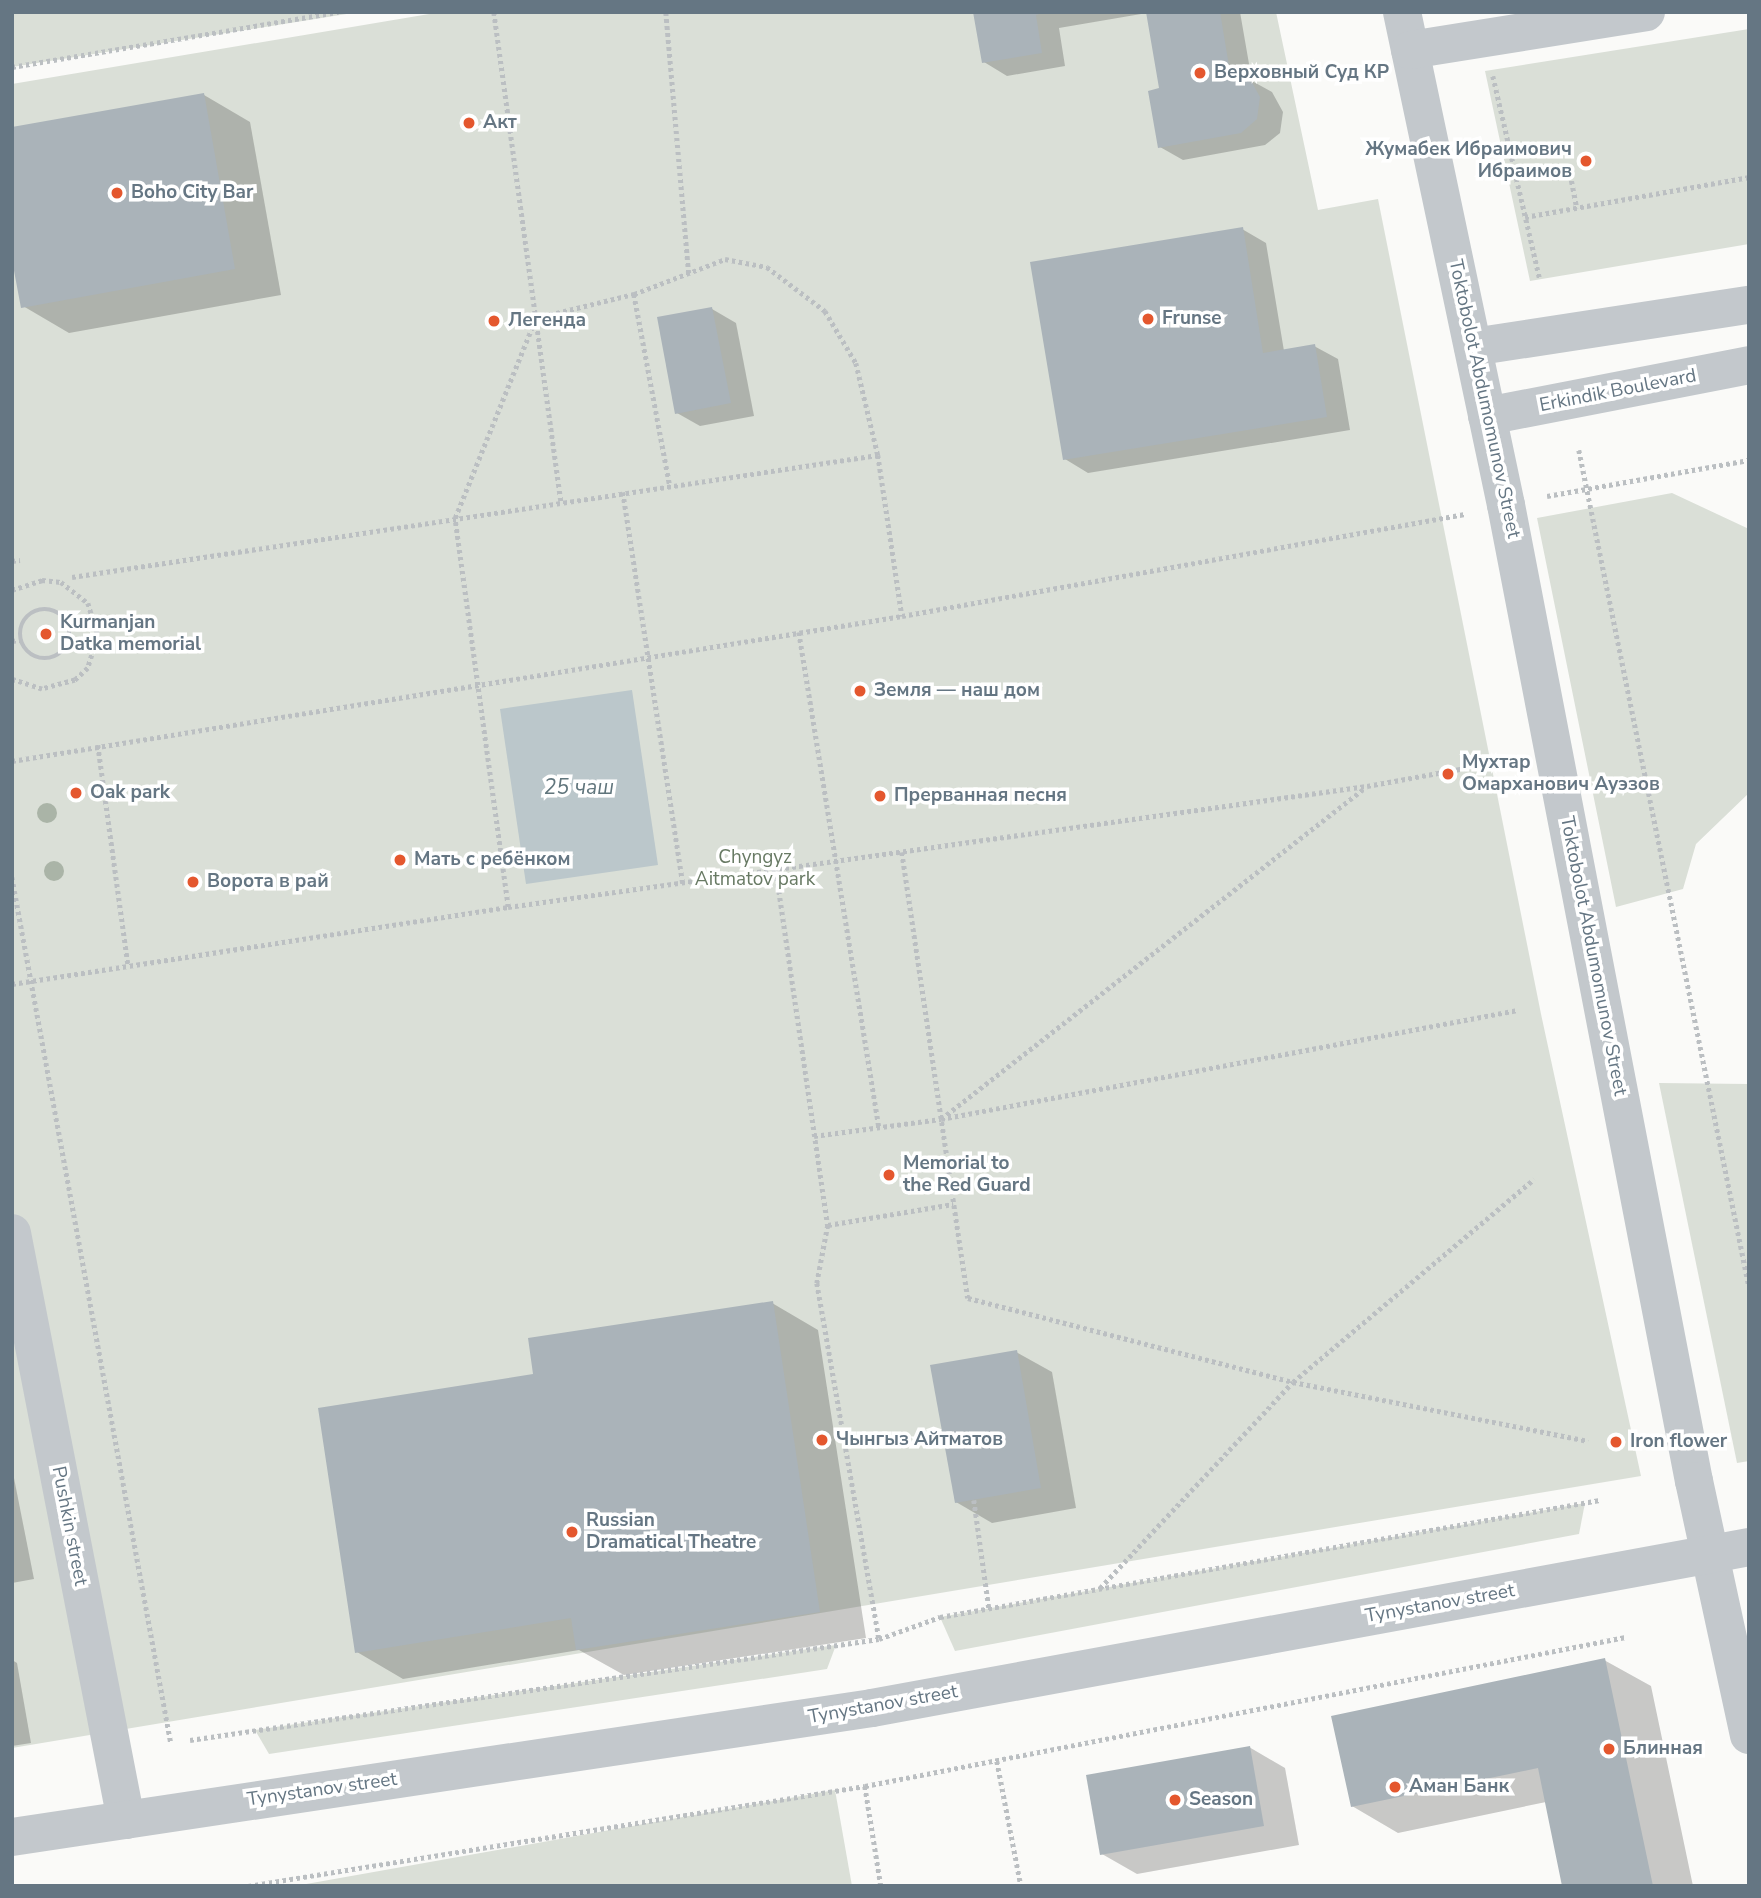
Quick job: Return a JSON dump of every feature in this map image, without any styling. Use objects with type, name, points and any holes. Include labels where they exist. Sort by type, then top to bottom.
[{"type":"street","name":"Toktobolot Abdumomunov Street","points":[[1402,12],[1487,416],[1711,1555],[1749,1735]]},
{"type":"street","points":[[1410,50],[1646,12]]},
{"type":"street","points":[[1473,347],[1749,305]]},
{"type":"street","name":"Erkindik Boulevard","points":[[1487,416],[1749,365]]},
{"type":"street","name":"Pushkin street","points":[[12,1233],[126,1820]]},
{"type":"street","name":"Tynystanov street","points":[[12,1838],[872,1708],[1749,1547]]},
{"type":"path","points":[[12,67],[338,12]]},
{"type":"path","points":[[494,12],[561,501]]},
{"type":"path","points":[[666,12],[689,273]]},
{"type":"path","points":[[1491,70],[1540,280]]},
{"type":"path","points":[[1516,176],[1569,167],[1577,208]]},
{"type":"path","points":[[1525,217],[1749,177]]},
{"type":"path","points":[[536,318],[634,294],[725,259],[766,267],[825,311],[856,363],[878,455],[902,616]]},
{"type":"path","points":[[634,294],[670,486]]},
{"type":"path","points":[[508,907],[475,684],[455,518],[536,318]]},
{"type":"path","points":[[1579,450],[1749,1286]]},
{"type":"path","points":[[72,577],[878,455]]},
{"type":"path","points":[[1547,496],[1749,460]]},
{"type":"path","points":[[622,492],[683,883]]},
{"type":"path","points":[[12,761],[902,616],[1465,514]]},
{"type":"path","points":[[12,561],[20,560]]},
{"type":"path","points":[[12,590],[43,580],[61,582],[88,603],[98,635],[88,668],[67,683],[42,689],[12,679]]},
{"type":"path","points":[[51,609],[69,624],[67,648],[54,658],[37,659],[20,640],[22,623],[34,611],[51,609]]},
{"type":"path","points":[[799,632],[879,1127]]},
{"type":"path","points":[[12,641],[20,640]]},
{"type":"path","points":[[98,745],[128,964]]},
{"type":"path","points":[[12,984],[508,907],[1367,786],[1465,768]]},
{"type":"path","points":[[941,1119],[1367,786]]},
{"type":"path","points":[[902,852],[968,1298],[1293,1382],[1588,1441]]},
{"type":"path","points":[[776,870],[828,1225],[817,1283],[879,1639]]},
{"type":"path","points":[[12,877],[171,1743]]},
{"type":"path","points":[[814,1136],[941,1119],[1518,1010]]},
{"type":"path","points":[[1099,1588],[1293,1382],[1534,1179]]},
{"type":"path","points":[[828,1225],[953,1204]]},
{"type":"path","points":[[974,1500],[989,1608]]},
{"type":"path","points":[[190,1740],[879,1639],[940,1617],[1600,1500]]},
{"type":"path","points":[[248,1886],[865,1786],[1626,1637]]},
{"type":"path","points":[[997,1761],[1021,1886]]},
{"type":"path","points":[[865,1786],[881,1886]]},
{"type":"green space","points":[[12,12],[359,12],[12,67]]},
{"type":"green space","name":"Chyngyz Aitmatov park","points":[[441,12],[1276,12],[1318,210],[1378,199],[1541,1014],[1641,1476],[12,1748],[12,84]]},
{"type":"green space","points":[[1749,29],[1749,244],[1530,281],[1485,71]]},
{"type":"green space","points":[[1672,493],[1749,529],[1749,793],[1696,844],[1683,889],[1616,907],[1537,518]]},
{"type":"green space","points":[[1659,1083],[1749,1084],[1749,1461],[1737,1463]]},
{"type":"green space","points":[[1585,1503],[1579,1534],[955,1651],[940,1617]]},
{"type":"green space","points":[[836,1645],[827,1669],[269,1754],[255,1730]]},
{"type":"green space","points":[[835,1790],[852,1886],[295,1886]]},
{"type":"water","name":"25 чаш","points":[[632,690],[658,865],[526,884],[500,709]]},
{"type":"building","points":[[973,12],[1045,12],[1036,15],[1042,53],[982,63]]},
{"type":"building","points":[[1146,12],[1220,12],[1230,72],[1249,77],[1260,97],[1257,119],[1241,133],[1158,148],[1148,91],[1159,88]]},
{"type":"building","name":"Boho City Bar","points":[[204,93],[235,269],[21,308],[12,260],[12,127]]},
{"type":"building","name":"Frunse","points":[[1243,227],[1263,353],[1315,344],[1327,417],[1063,460],[1030,262]]},
{"type":"building","points":[[712,307],[731,403],[675,414],[657,317]]},
{"type":"building","name":"Russian Dramatical Theatre","points":[[773,1301],[820,1612],[576,1650],[571,1618],[355,1653],[318,1408],[533,1374],[528,1338]]},
{"type":"building","points":[[1017,1350],[1041,1488],[955,1503],[930,1365]]},
{"type":"building","name":"Аман Банк","points":[[1605,1658],[1653,1886],[1562,1886],[1538,1768],[1351,1807],[1331,1716]]},
{"type":"building","name":"Season","points":[[1250,1746],[1264,1826],[1100,1855],[1086,1775]]},
{"type":"place","name":"Верховный Суд КР","points":[[1200,73]]},
{"type":"place","name":"Акт","points":[[469,123]]},
{"type":"place","name":"Жумабек Ибраимович Ибраимов","points":[[1586,161]]},
{"type":"place","name":"Boho City Bar","points":[[117,193]]},
{"type":"place","name":"Frunse","points":[[1148,319]]},
{"type":"place","name":"Легенда","points":[[494,321]]},
{"type":"place","name":"Kurmanjan Datka memorial","points":[[46,634]]},
{"type":"place","name":"Земля — наш дом","points":[[860,691]]},
{"type":"place","name":"Мухтар Омарханович Ауэзов","points":[[1448,774]]},
{"type":"place","name":"Oak park","points":[[76,793]]},
{"type":"place","name":"Прерванная песня","points":[[880,796]]},
{"type":"place","name":"Мать с ребёнком","points":[[400,860]]},
{"type":"place","name":"Ворота в рай","points":[[193,882]]},
{"type":"place","name":"Memorial to the Red Guard","points":[[889,1175]]},
{"type":"place","name":"Чынгыз Айтматов","points":[[822,1440]]},
{"type":"place","name":"Iron flower","points":[[1616,1442]]},
{"type":"place","name":"Russian Dramatical Theatre","points":[[572,1532]]},
{"type":"place","name":"Блинная","points":[[1609,1749]]},
{"type":"place","name":"Аман Банк","points":[[1395,1787]]},
{"type":"place","name":"Season","points":[[1175,1800]]}]
